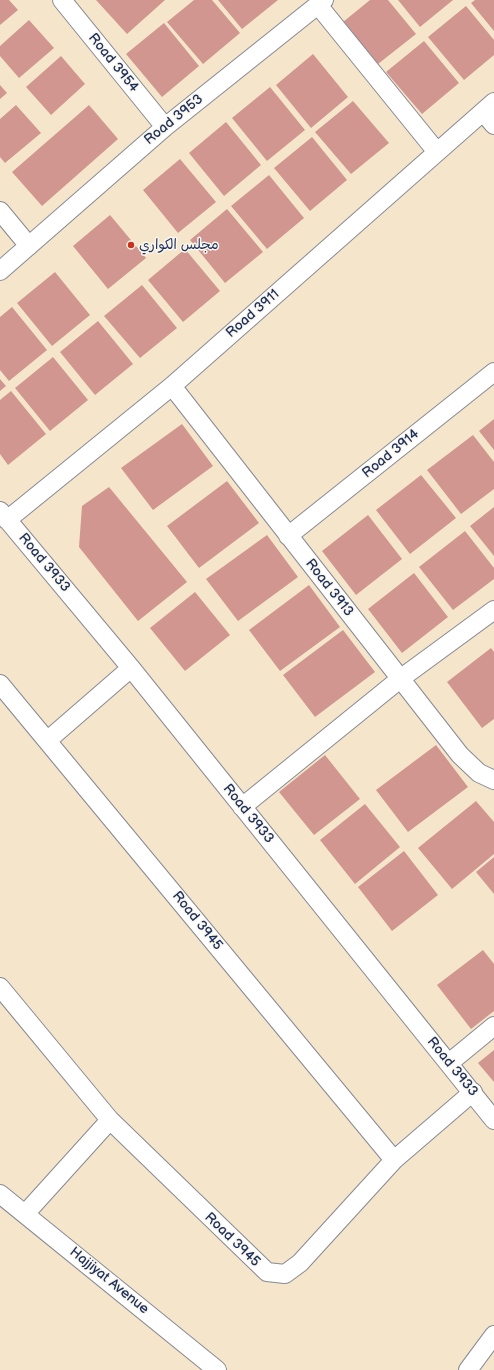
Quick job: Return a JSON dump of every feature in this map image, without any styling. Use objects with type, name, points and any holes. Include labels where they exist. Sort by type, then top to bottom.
[{"type":"street","name":"Road 3954","points":[[62,0],[165,127]]},
{"type":"street","name":"Road 3953","points":[[0,271],[165,127],[321,3]]},
{"type":"street","points":[[321,3],[437,152]]},
{"type":"street","name":"Road 3911","points":[[4,516],[172,386],[437,152],[490,113]]},
{"type":"street","points":[[0,211],[29,246]]},
{"type":"street","name":"Road 3914","points":[[288,536],[494,372]]},
{"type":"street","name":"Road 3913","points":[[172,386],[400,679],[469,765],[480,773],[494,780]]},
{"type":"street","name":"Road 3933","points":[[4,516],[131,668],[494,1120]]},
{"type":"street","points":[[242,807],[400,679],[494,610]]},
{"type":"street","points":[[48,740],[131,668]]},
{"type":"street","name":"Road 3945","points":[[0,684],[48,740],[394,1160]]},
{"type":"street","name":"Road 3945","points":[[0,987],[110,1120],[266,1272],[285,1274],[300,1263],[394,1160],[473,1092]]},
{"type":"street","points":[[449,1063],[494,1026]]},
{"type":"street","points":[[25,1214],[110,1120]]},
{"type":"street","name":"Hajjiyat Avenue","points":[[0,1194],[217,1370]]},
{"type":"street","points":[[468,1370],[494,1335]]},
{"type":"building","points":[[0,0],[9,0],[18,10],[0,25]]},
{"type":"building","points":[[96,0],[165,0],[127,34]]},
{"type":"building","points":[[194,0],[212,0],[240,33],[203,64],[167,22]]},
{"type":"building","points":[[218,0],[278,0],[242,29]]},
{"type":"building","points":[[370,0],[388,0],[416,34],[378,64],[343,22]]},
{"type":"building","points":[[398,0],[453,0],[420,27]]},
{"type":"building","points":[[475,0],[494,0],[494,31],[471,3]]},
{"type":"building","points":[[466,6],[494,40],[494,55],[464,80],[428,37]]},
{"type":"building","points":[[29,20],[54,48],[19,78],[0,56],[0,46]]},
{"type":"building","points":[[164,23],[199,66],[162,97],[126,54]]},
{"type":"building","points":[[424,41],[459,83],[422,114],[386,72]]},
{"type":"building","points":[[313,54],[348,97],[311,128],[276,85]]},
{"type":"building","points":[[61,56],[85,84],[51,115],[26,87]]},
{"type":"building","points":[[0,85],[7,93],[0,99]]},
{"type":"building","points":[[270,87],[305,130],[267,161],[232,118]]},
{"type":"building","points":[[353,101],[389,143],[351,174],[315,132]]},
{"type":"building","points":[[16,105],[41,133],[5,163],[0,157],[0,119]]},
{"type":"building","points":[[89,105],[118,139],[42,206],[12,172]]},
{"type":"building","points":[[226,122],[261,165],[224,196],[189,153]]},
{"type":"building","points":[[312,137],[347,180],[310,211],[274,168]]},
{"type":"building","points":[[180,159],[216,202],[178,233],[143,190]]},
{"type":"building","points":[[269,175],[304,218],[267,249],[231,206]]},
{"type":"building","points":[[227,209],[263,252],[225,283],[190,240]]},
{"type":"building","points":[[110,215],[146,258],[108,289],[73,246]]},
{"type":"building","points":[[185,249],[220,291],[183,322],[148,280]]},
{"type":"building","points":[[55,272],[90,315],[52,346],[17,303]]},
{"type":"building","points":[[142,285],[177,328],[140,358],[104,316]]},
{"type":"building","points":[[12,307],[47,350],[9,381],[0,370],[0,317]]},
{"type":"building","points":[[98,321],[133,364],[95,395],[60,352]]},
{"type":"building","points":[[53,357],[88,400],[50,431],[15,388]]},
{"type":"building","points":[[0,379],[6,386],[0,391]]},
{"type":"building","points":[[11,391],[46,434],[8,465],[0,454],[0,400]]},
{"type":"building","points":[[494,419],[494,450],[479,431]]},
{"type":"building","points":[[182,424],[213,466],[153,510],[121,468]]},
{"type":"building","points":[[473,435],[494,462],[494,489],[461,514],[427,470]]},
{"type":"building","points":[[421,475],[456,518],[410,554],[376,510]]},
{"type":"building","points":[[227,481],[259,523],[199,568],[167,526]]},
{"type":"building","points":[[109,487],[187,582],[138,621],[79,547],[82,506]]},
{"type":"building","points":[[494,507],[494,556],[470,526]]},
{"type":"building","points":[[368,515],[402,559],[356,595],[322,551]]},
{"type":"building","points":[[465,531],[494,568],[494,579],[453,610],[419,567]]},
{"type":"building","points":[[267,535],[298,577],[238,621],[206,579]]},
{"type":"building","points":[[414,573],[448,617],[402,653],[368,609]]},
{"type":"building","points":[[309,585],[340,627],[280,671],[249,630]]},
{"type":"building","points":[[195,592],[230,635],[185,671],[150,628]]},
{"type":"building","points":[[343,630],[375,672],[315,717],[283,675]]},
{"type":"building","points":[[491,648],[494,652],[494,719],[482,728],[447,682]]},
{"type":"building","points":[[436,745],[468,787],[408,832],[376,790]]},
{"type":"building","points":[[325,755],[360,799],[314,835],[279,792]]},
{"type":"building","points":[[476,801],[494,822],[494,854],[452,889],[418,848]]},
{"type":"building","points":[[365,804],[400,847],[355,884],[320,840]]},
{"type":"building","points":[[404,851],[438,895],[392,931],[358,887]]},
{"type":"building","points":[[494,857],[494,894],[476,872]]},
{"type":"building","points":[[483,950],[494,964],[494,1011],[471,1029],[437,985]]},
{"type":"building","points":[[494,1050],[494,1082],[478,1063]]},
{"type":"place","name":"مجلس الكواري","points":[[131,245]]}]
